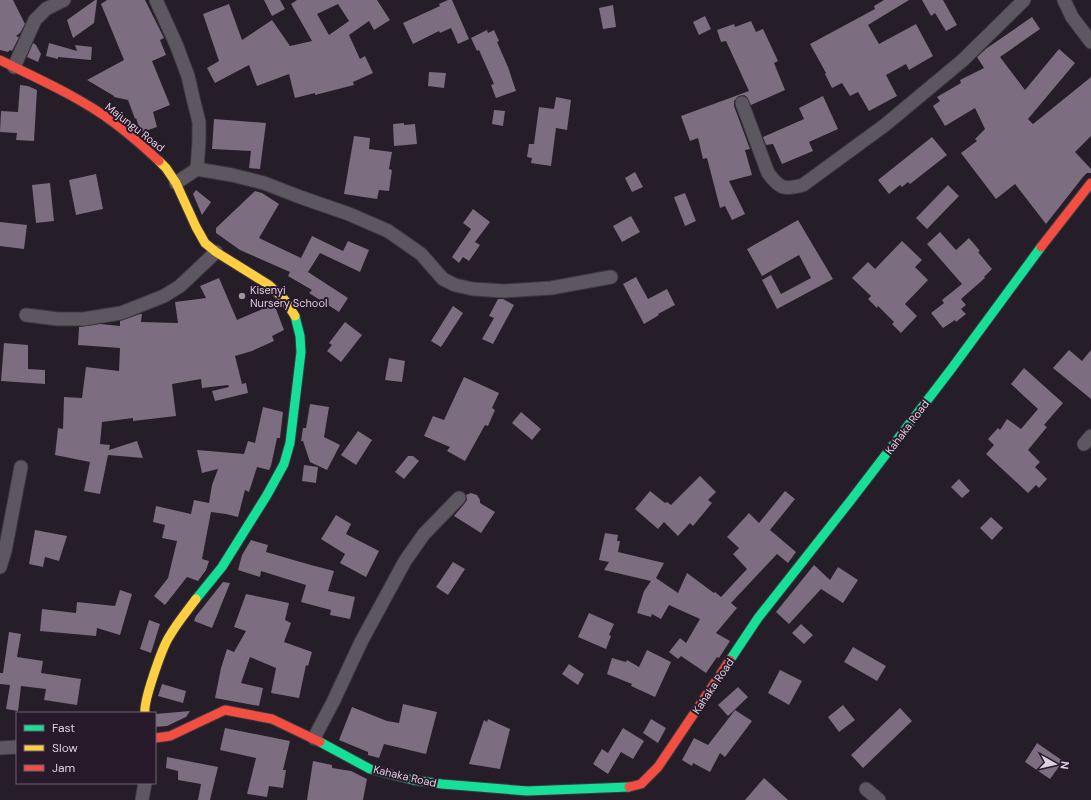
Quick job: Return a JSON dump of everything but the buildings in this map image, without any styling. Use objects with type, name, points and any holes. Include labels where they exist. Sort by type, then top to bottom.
[{"type":"street","points":[[14,67],[35,20],[46,9],[64,0]]},
{"type":"street","points":[[156,0],[176,44],[188,76],[199,122],[197,169]]},
{"type":"street","points":[[742,103],[768,173],[775,183],[783,189],[803,185],[846,152],[885,125],[963,60],[1024,0]]},
{"type":"street","points":[[1064,0],[1072,17],[1091,42]]},
{"type":"street","name":"Majungu Road","points":[[0,60],[72,96],[112,121],[143,146],[166,168],[176,183],[205,243],[216,252],[269,285],[284,299],[296,318],[300,336],[301,352],[290,443],[284,464],[278,477],[219,573],[178,622],[168,638],[150,686],[144,712]]},
{"type":"street","points":[[176,183],[197,169],[232,175],[264,183],[349,214],[388,231],[421,254],[443,279],[455,285],[474,289],[504,291],[551,288],[610,277]]},
{"type":"street","name":"Kahaka Road","points":[[156,738],[170,736],[224,710],[272,719],[314,738],[370,769],[413,780],[527,791],[626,788],[641,784],[658,767],[758,618],[851,500],[952,368],[1026,266],[1091,183]]},
{"type":"street","points":[[26,315],[58,319],[83,319],[121,313],[164,296],[180,286],[216,252]]},
{"type":"street","points":[[0,567],[5,551],[21,467]]},
{"type":"street","points":[[314,738],[333,702],[361,642],[405,561],[424,534],[459,498]]},
{"type":"street","points":[[0,748],[16,747]]},
{"type":"street","points":[[142,800],[145,784]]},
{"type":"street","points":[[866,789],[879,800]]},
{"type":"traffic: fast","points":[[730,660],[758,618],[952,368],[1041,247]]},
{"type":"traffic: fast","points":[[196,599],[222,567],[267,495],[284,464],[290,443],[301,352],[300,336],[295,316]]},
{"type":"traffic: fast","points":[[320,742],[370,769],[413,780],[527,791],[629,787]]},
{"type":"traffic: slow","points":[[159,161],[166,168],[176,183],[205,243],[216,252],[269,285],[284,299],[295,316]]},
{"type":"traffic: slow","points":[[145,712],[150,687],[166,643],[175,627],[196,599]]},
{"type":"traffic: jam","points":[[0,60],[58,88],[86,104],[125,131],[159,161]]},
{"type":"traffic: jam","points":[[1041,247],[1091,183]]},
{"type":"traffic: jam","points":[[629,787],[641,784],[658,767],[730,660]]},
{"type":"traffic: jam","points":[[156,738],[170,736],[225,710],[272,719],[320,742]]},
{"type":"place","name":"Kisenyi Nursery School","points":[[242,296]]}]
